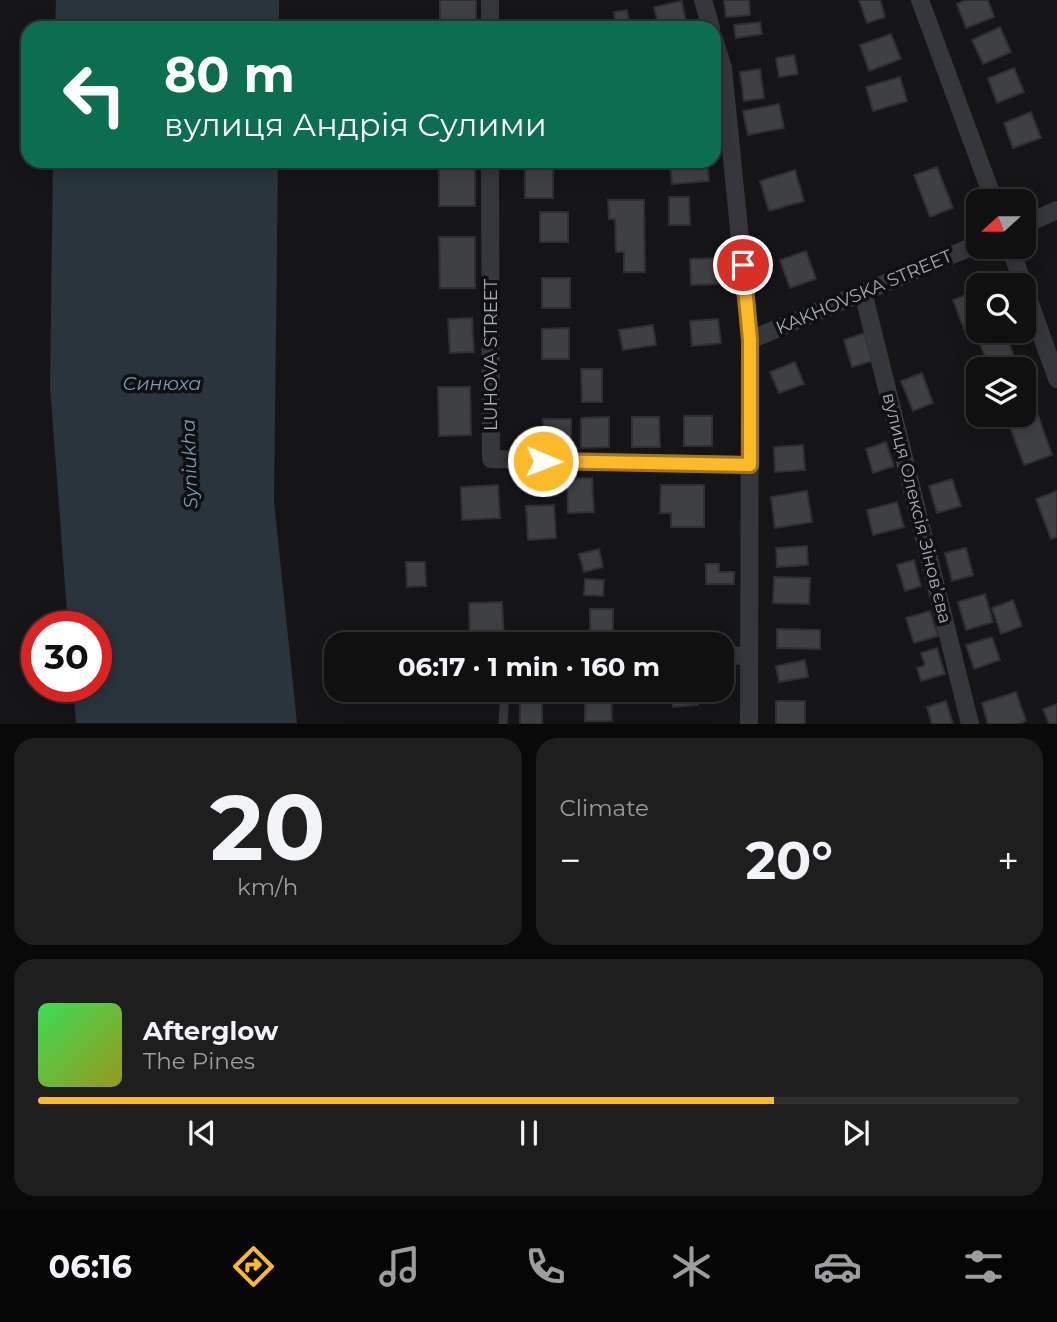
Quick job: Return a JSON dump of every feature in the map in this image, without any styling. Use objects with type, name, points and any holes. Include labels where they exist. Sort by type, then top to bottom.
[{"type":"street","points":[[490,0],[490,21]]},
{"type":"street","points":[[702,0],[709,21]]},
{"type":"street","points":[[920,0],[990,189]]},
{"type":"street","points":[[721,62],[750,340],[749,723]]},
{"type":"street","name":"LUHOVA STREET","points":[[491,168],[491,459],[750,465]]},
{"type":"street","points":[[1036,220],[1057,210]]},
{"type":"street","name":"KAKHOVSKA STREET","points":[[750,340],[966,249]]},
{"type":"street","points":[[1014,259],[1057,379]]},
{"type":"street","name":"вулиця Олексія Зіновʼєва","points":[[863,292],[971,723]]},
{"type":"street","points":[[734,655],[749,656]]},
{"type":"lane","points":[[503,723],[504,702]]},
{"type":"water","points":[[56,0],[279,0],[279,21],[55,21]]},
{"type":"water","name":"Синюха","points":[[53,168],[278,168],[274,501],[297,723],[76,723],[74,702],[112,702],[112,611],[67,611],[50,386]]},
{"type":"building","points":[[440,0],[476,0],[476,21],[440,21]]},
{"type":"building","points":[[724,0],[749,0],[750,15],[726,17]]},
{"type":"building","points":[[859,0],[880,0],[885,17],[867,23]]},
{"type":"building","points":[[966,0],[988,0],[994,17],[966,28],[957,4]]},
{"type":"building","points":[[682,1],[686,21],[657,21],[654,7]]},
{"type":"building","points":[[627,10],[629,21],[615,21],[614,12]]},
{"type":"building","points":[[760,22],[762,34],[736,38],[734,25]]},
{"type":"building","points":[[1000,27],[1011,52],[983,64],[972,40]]},
{"type":"building","points":[[891,34],[901,59],[869,71],[860,45]]},
{"type":"building","points":[[794,55],[798,74],[779,77],[776,58]]},
{"type":"building","points":[[1014,68],[1024,92],[997,103],[988,78]]},
{"type":"building","points":[[760,69],[764,98],[744,101],[740,72]]},
{"type":"building","points":[[900,77],[907,101],[873,111],[866,87]]},
{"type":"building","points":[[779,104],[784,128],[748,135],[743,111]]},
{"type":"building","points":[[1031,112],[1041,138],[1013,148],[1004,123]]},
{"type":"building","points":[[937,167],[953,208],[930,217],[914,175]]},
{"type":"building","points":[[439,168],[475,168],[475,206],[439,206]]},
{"type":"building","points":[[525,168],[553,168],[553,198],[525,198]]},
{"type":"building","points":[[670,168],[708,168],[709,181],[672,184]]},
{"type":"building","points":[[795,170],[804,201],[769,211],[760,181]]},
{"type":"building","points":[[669,197],[689,197],[690,225],[669,225]]},
{"type":"building","points":[[608,200],[644,200],[645,272],[624,272],[624,252],[616,252],[615,219],[609,219]]},
{"type":"building","points":[[540,212],[568,212],[568,242],[540,242]]},
{"type":"building","points":[[439,237],[475,237],[475,288],[440,288]]},
{"type":"building","points":[[806,251],[816,279],[790,288],[780,260]]},
{"type":"building","points":[[715,258],[717,284],[691,285],[690,259]]},
{"type":"building","points":[[542,278],[570,278],[570,308],[542,308]]},
{"type":"building","points":[[966,295],[966,328],[964,329],[953,300]]},
{"type":"building","points":[[472,318],[474,352],[450,353],[448,319]]},
{"type":"building","points":[[718,319],[721,343],[692,346],[690,321]]},
{"type":"building","points":[[653,325],[656,345],[623,350],[619,330]]},
{"type":"building","points":[[569,328],[569,359],[542,359],[542,329]]},
{"type":"building","points":[[864,333],[872,361],[852,367],[844,340]]},
{"type":"building","points":[[980,343],[1009,343],[1014,356],[1012,357],[985,357]]},
{"type":"building","points":[[795,362],[804,384],[779,393],[770,372]]},
{"type":"building","points":[[581,369],[602,369],[602,402],[582,402]]},
{"type":"building","points":[[922,373],[933,403],[913,411],[901,381]]},
{"type":"building","points":[[438,387],[470,387],[471,435],[439,436]]},
{"type":"building","points":[[1036,412],[1052,455],[1024,465],[1010,427],[1036,427]]},
{"type":"building","points":[[684,416],[712,416],[712,446],[684,446]]},
{"type":"building","points":[[609,417],[609,447],[581,448],[581,418]]},
{"type":"building","points":[[632,417],[659,417],[660,447],[632,447]]},
{"type":"building","points":[[543,419],[571,419],[571,449],[543,449]]},
{"type":"building","points":[[886,442],[894,466],[873,473],[866,449]]},
{"type":"building","points":[[803,445],[805,470],[775,472],[774,447]]},
{"type":"building","points":[[592,478],[594,512],[568,513],[567,479]]},
{"type":"building","points":[[952,479],[961,506],[937,513],[929,486]]},
{"type":"building","points":[[498,485],[500,518],[462,520],[461,487]]},
{"type":"building","points":[[661,485],[704,485],[704,527],[671,527],[671,513],[660,513]]},
{"type":"building","points":[[807,491],[812,522],[775,528],[771,497]]},
{"type":"building","points":[[1057,491],[1057,537],[1051,539],[1036,499]]},
{"type":"building","points":[[897,502],[904,527],[873,535],[867,510]]},
{"type":"building","points":[[554,505],[556,538],[528,540],[526,506]]},
{"type":"building","points":[[807,546],[808,565],[777,567],[776,548]]},
{"type":"building","points":[[966,548],[973,575],[952,581],[945,553]]},
{"type":"building","points":[[599,549],[603,567],[584,572],[579,554]]},
{"type":"building","points":[[914,560],[921,586],[905,591],[897,565]]},
{"type":"building","points":[[406,562],[425,562],[426,586],[407,587]]},
{"type":"building","points":[[706,564],[719,564],[719,572],[734,572],[734,584],[706,584]]},
{"type":"building","points":[[774,577],[810,578],[809,604],[773,603]]},
{"type":"building","points":[[585,579],[604,580],[603,596],[584,595]]},
{"type":"building","points":[[985,594],[993,622],[966,630],[958,602]]},
{"type":"building","points":[[1013,600],[1022,626],[1001,634],[992,608]]},
{"type":"building","points":[[502,602],[504,632],[470,632],[469,603]]},
{"type":"building","points":[[590,609],[613,609],[613,632],[590,632]]},
{"type":"building","points":[[930,611],[938,636],[914,643],[906,618]]},
{"type":"building","points":[[777,629],[820,630],[820,649],[777,648]]},
{"type":"building","points":[[992,637],[1000,660],[974,669],[966,645]]},
{"type":"building","points":[[937,648],[945,674],[921,681],[917,668],[925,665],[921,653]]},
{"type":"building","points":[[805,660],[808,677],[779,682],[776,666]]},
{"type":"building","points":[[1016,692],[1026,721],[1018,724],[988,724],[982,703]]},
{"type":"building","points":[[776,701],[805,701],[805,724],[776,724]]},
{"type":"building","points":[[946,701],[953,724],[932,724],[927,707]]},
{"type":"building","points":[[520,702],[542,702],[542,724],[520,724]]},
{"type":"building","points":[[585,702],[611,702],[612,721],[585,721]]},
{"type":"building","points":[[673,702],[698,702],[698,705],[673,707]]},
{"type":"building","points":[[1057,704],[1057,724],[1049,724],[1043,709]]},
{"type":"route","points":[[543,461],[750,465],[750,340],[743,265]]},
{"type":"water label","name":"Syniukha","points":[[189,464]]}]
